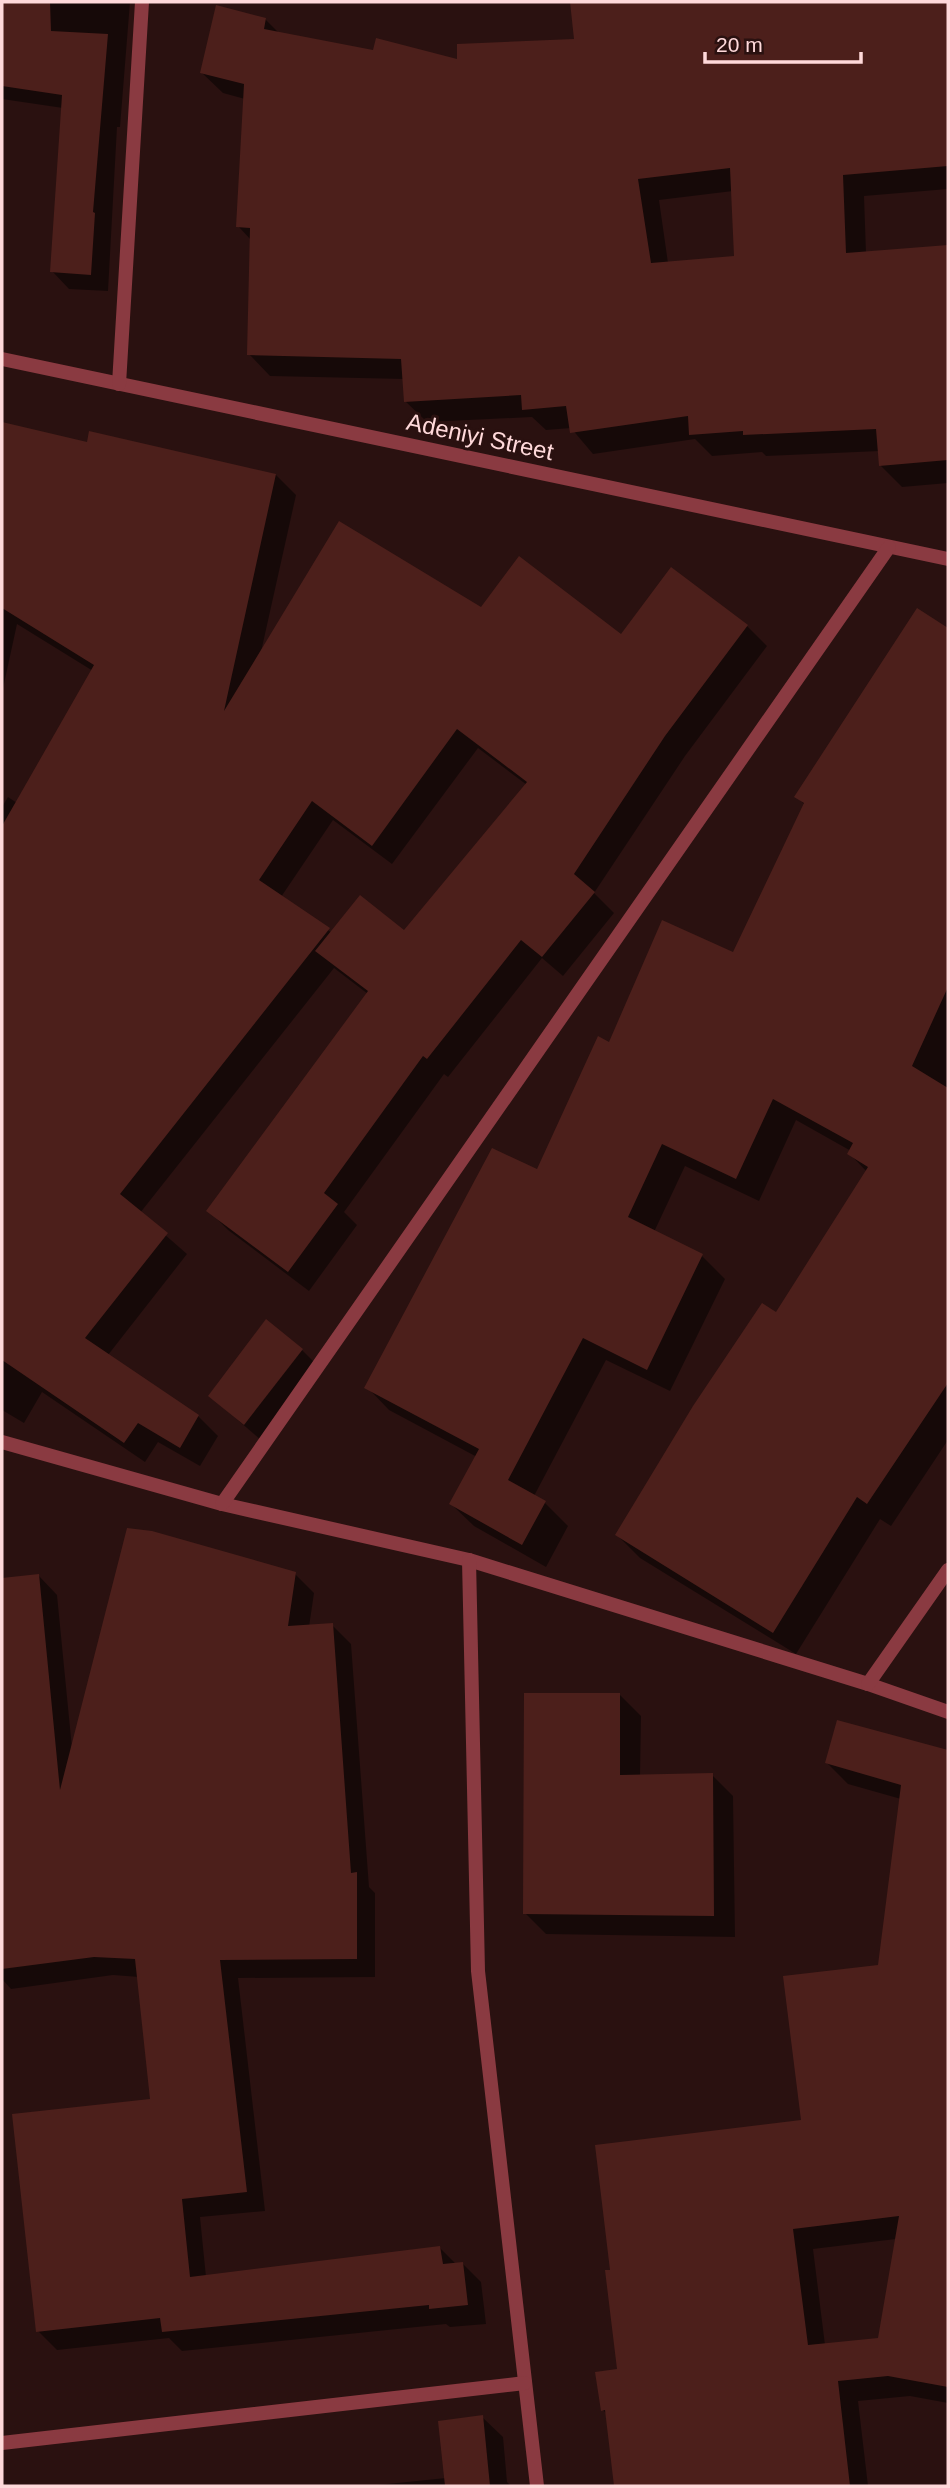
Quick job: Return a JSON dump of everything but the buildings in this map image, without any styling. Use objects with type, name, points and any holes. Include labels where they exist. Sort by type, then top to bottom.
[{"type":"street","points":[[119,384],[142,2]]},
{"type":"street","name":"Adeniyi Street","points":[[2,359],[948,559]]},
{"type":"street","points":[[222,1504],[889,547]]},
{"type":"street","points":[[2,1442],[222,1504],[469,1560],[868,1684],[948,1712]]},
{"type":"street","points":[[469,1560],[478,1972],[537,2486]]},
{"type":"street","points":[[868,1684],[948,1570]]},
{"type":"street","points":[[2,2443],[525,2383]]}]
